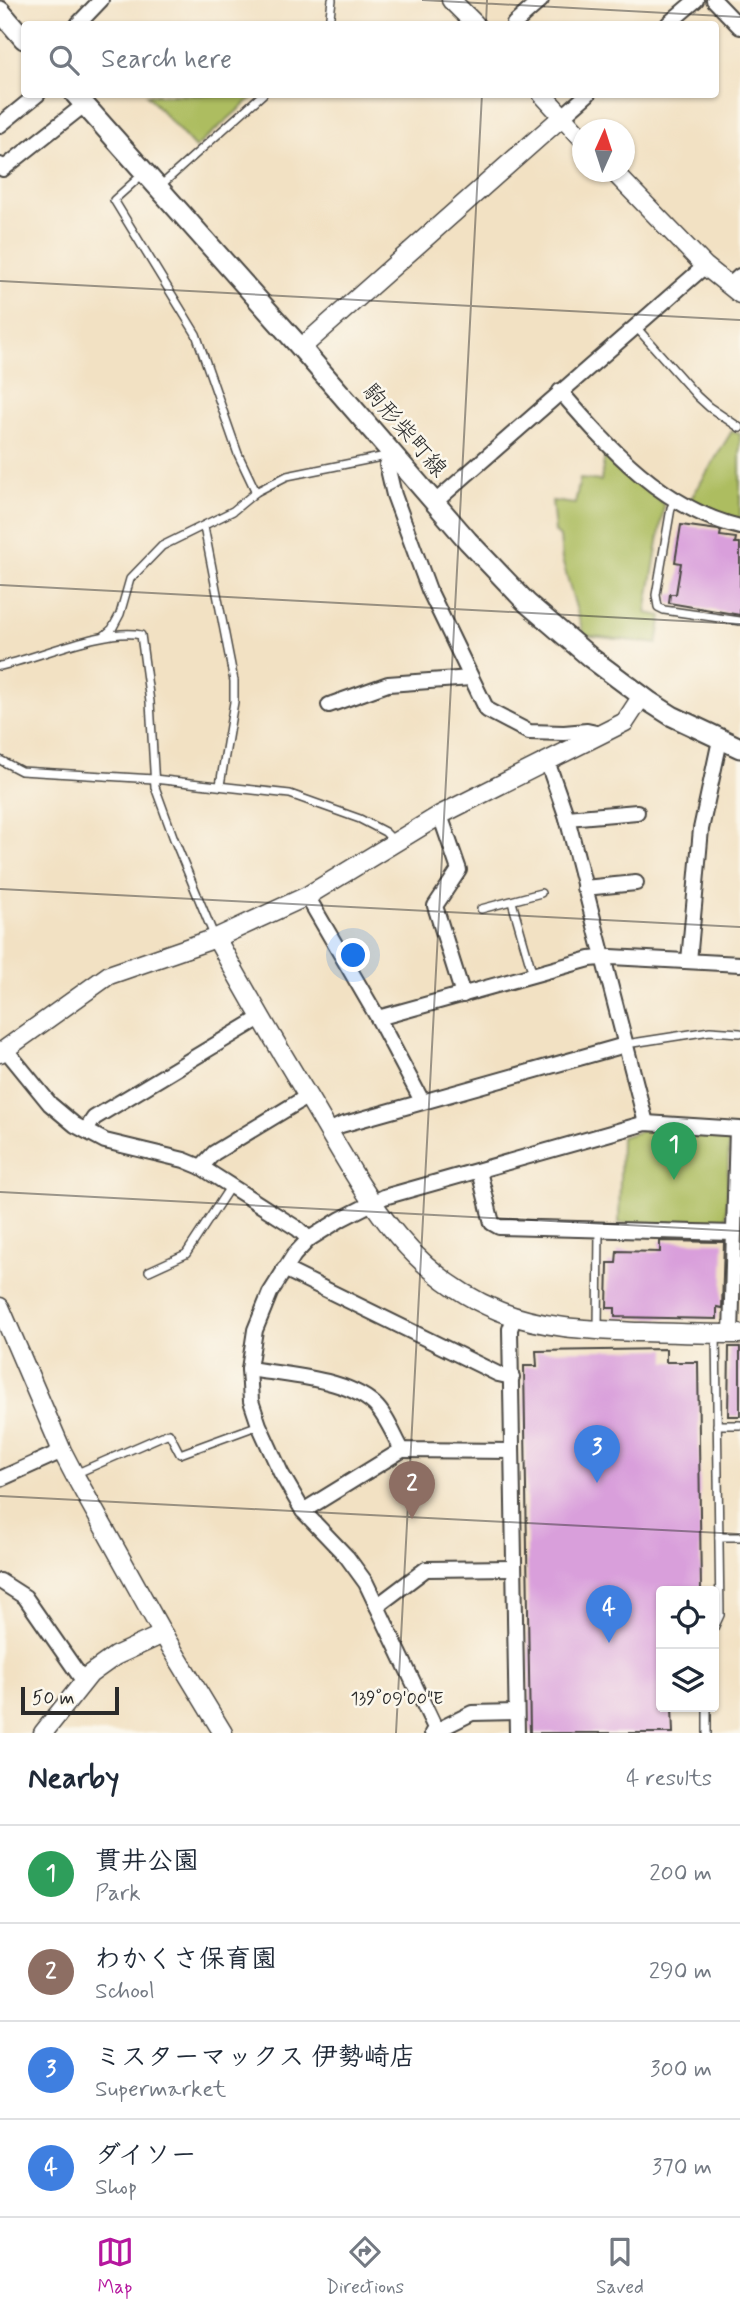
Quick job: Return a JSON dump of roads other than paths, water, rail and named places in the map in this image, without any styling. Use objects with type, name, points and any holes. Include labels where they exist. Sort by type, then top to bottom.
[{"type":"main road","points":[[0,11],[21,35]]},
{"type":"main road","name":"駒形柴町線","points":[[79,100],[503,579],[591,658],[642,696],[672,716],[740,748]]},
{"type":"street","points":[[81,21],[101,0]]},
{"type":"street","points":[[452,0],[472,21]]},
{"type":"street","points":[[517,21],[541,0]]},
{"type":"street","points":[[672,21],[696,0]]},
{"type":"street","points":[[714,0],[740,27]]},
{"type":"street","points":[[0,125],[33,98]]},
{"type":"street","points":[[546,98],[572,126]]},
{"type":"street","points":[[301,348],[584,98]]},
{"type":"street","points":[[0,165],[3,169],[79,100]]},
{"type":"street","points":[[624,182],[705,266],[737,286]]},
{"type":"street","points":[[434,503],[705,266]]},
{"type":"street","points":[[559,391],[607,446],[642,477],[675,500],[740,527]]},
{"type":"street","points":[[392,455],[387,465],[394,495],[429,590],[487,710],[528,732],[587,731],[601,734]]},
{"type":"street","points":[[329,705],[388,684],[471,678]]},
{"type":"street","points":[[309,1239],[201,1167],[184,1160],[105,1141],[86,1130],[50,1104],[3,1051],[109,975],[216,938],[307,896],[440,815],[625,722],[642,696]]},
{"type":"street","points":[[689,961],[701,829],[720,740]]},
{"type":"street","points":[[547,761],[567,818],[646,1123]]},
{"type":"street","points":[[567,818],[637,812]]},
{"type":"street","points":[[440,815],[459,870],[435,906],[463,995]]},
{"type":"street","points":[[584,888],[636,883]]},
{"type":"street","points":[[307,896],[378,1018],[422,1101]]},
{"type":"street","points":[[216,938],[307,1096],[372,1203],[395,1235],[434,1272],[481,1302],[515,1316],[562,1328],[729,1334],[738,1129],[646,1123],[384,1197],[372,1203],[309,1239],[300,1246],[270,1293],[257,1324],[249,1369],[251,1401],[259,1426],[303,1511],[359,1572],[434,1732],[472,1713],[516,1712]]},
{"type":"street","points":[[378,1018],[590,959],[740,964]]},
{"type":"street","points":[[86,1130],[94,1118],[260,1018]]},
{"type":"street","points":[[329,1131],[422,1101],[625,1045]]},
{"type":"street","points":[[201,1167],[214,1153],[307,1096]]},
{"type":"street","points":[[479,1171],[495,1226],[734,1233]]},
{"type":"street","points":[[284,1269],[498,1374],[512,1377]]},
{"type":"street","points":[[0,1307],[74,1474],[163,1634],[223,1733]]},
{"type":"street","points":[[515,1316],[510,1329],[517,1733]]},
{"type":"street","points":[[249,1369],[328,1382],[362,1395],[376,1406],[402,1450]]},
{"type":"street","points":[[303,1511],[402,1450],[512,1451]]},
{"type":"street","points":[[0,1479],[62,1451]]},
{"type":"street","points":[[377,1606],[426,1569],[514,1568]]},
{"type":"street","points":[[0,1581],[25,1597],[83,1682]]},
{"type":"street","points":[[43,1733],[90,1674],[115,1656],[163,1634]]},
{"type":"lane","points":[[329,21],[332,0]]},
{"type":"lane","points":[[158,188],[259,98]]},
{"type":"lane","points":[[145,172],[114,200],[196,334],[239,454],[256,492]]},
{"type":"lane","points":[[635,326],[697,396],[740,428]]},
{"type":"lane","points":[[104,636],[112,629],[120,614],[130,579],[162,546],[233,511],[256,492],[287,476],[392,455]]},
{"type":"lane","points":[[675,500],[671,508],[656,595],[658,607],[740,621]]},
{"type":"lane","points":[[204,527],[234,681],[234,702],[220,785]]},
{"type":"lane","points":[[0,666],[104,636],[141,635],[150,702],[153,779],[174,839],[216,938]]},
{"type":"lane","points":[[0,761],[22,771],[220,785],[299,796],[360,820],[385,832],[395,842]]},
{"type":"lane","points":[[481,909],[541,893]]},
{"type":"lane","points":[[512,902],[533,976]]},
{"type":"lane","points":[[625,1045],[710,1031],[740,1033]]},
{"type":"lane","points":[[149,1271],[186,1254],[230,1187]]},
{"type":"lane","points":[[598,1230],[598,1331]]},
{"type":"lane","points":[[719,1617],[717,1425],[729,1334]]},
{"type":"lane","points":[[717,1425],[740,1425]]},
{"type":"lane","points":[[74,1474],[169,1433],[180,1454],[259,1426]]},
{"type":"lane","points":[[719,1537],[740,1537]]},
{"type":"lane","points":[[707,1712],[707,1733]]},
{"type":"place","name":"貫井公園","points":[[674,1180]]},
{"type":"place","name":"ミスターマックス 伊勢崎店","points":[[597,1483]]},
{"type":"place","name":"わかくさ保育園","points":[[412,1519]]},
{"type":"place","name":"ダイソー","points":[[609,1643]]}]
